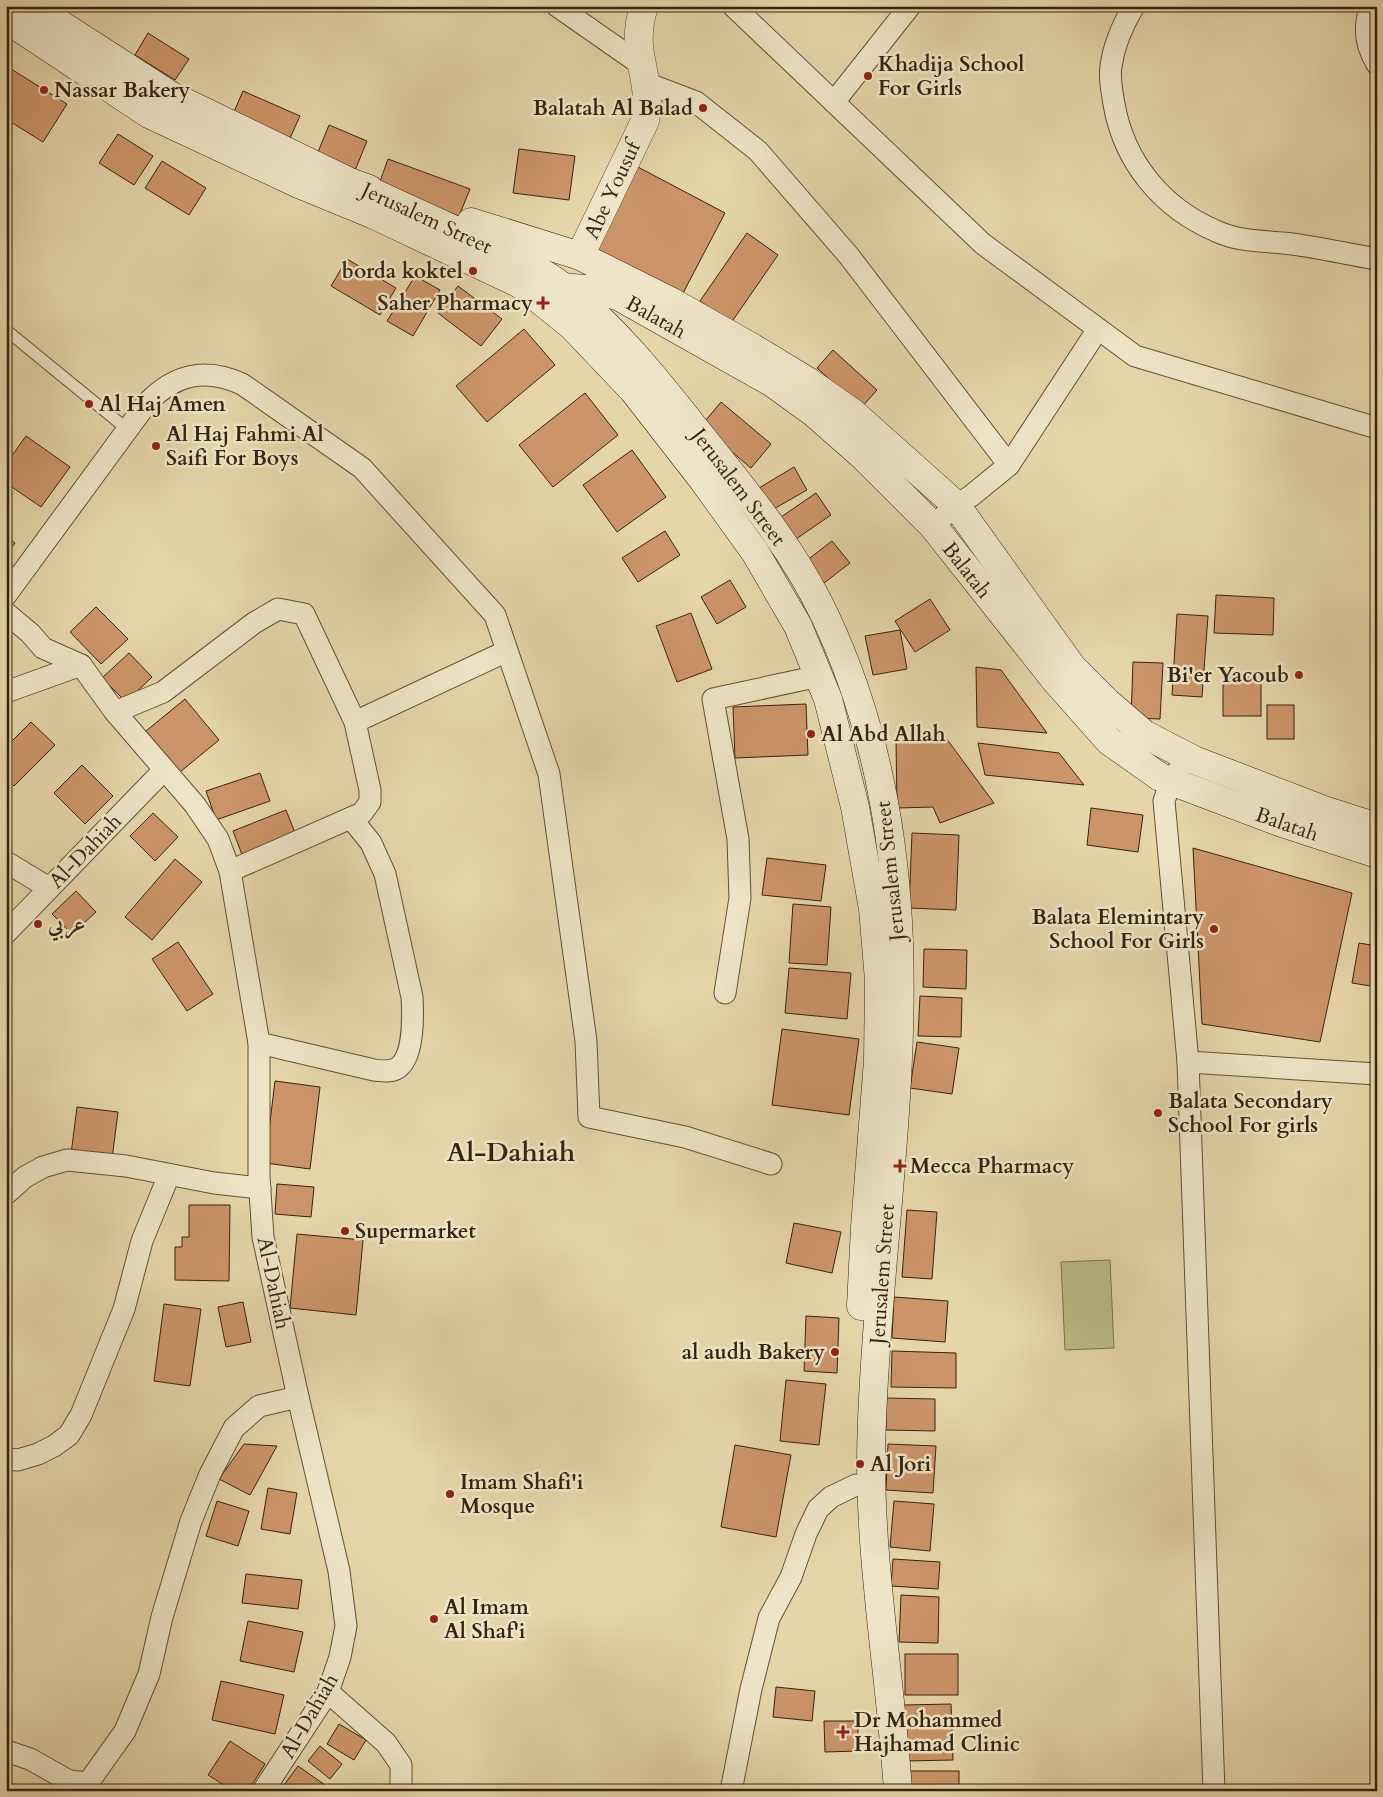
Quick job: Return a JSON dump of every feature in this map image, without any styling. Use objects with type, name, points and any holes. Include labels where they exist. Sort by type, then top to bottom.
[{"type":"main road","points":[[32,6],[170,95],[352,183]]},
{"type":"main road","name":"Abe Yousuf","points":[[580,256],[645,121],[648,98],[639,46],[639,30],[644,6]]},
{"type":"main road","points":[[6,19],[149,114],[298,184],[381,218],[520,284]]},
{"type":"main road","name":"Balatah","points":[[352,183],[580,256],[672,302],[809,382],[853,413],[956,505],[1072,666],[1107,702],[1144,734],[1188,756],[1324,810],[1377,827]]},
{"type":"main road","name":"Jerusalem Street","points":[[352,183],[513,257],[559,287],[601,321],[646,368],[768,521],[824,614],[845,664],[861,711],[882,793],[892,847],[898,924],[900,1029],[871,1424],[872,1517],[898,1791]]},
{"type":"main road","name":"Balatah","points":[[520,284],[586,289],[618,296],[771,382],[814,413],[863,456],[933,526],[1054,680],[1109,741],[1160,777],[1282,823],[1377,854]]},
{"type":"main road","name":"Jerusalem Street","points":[[520,284],[572,326],[632,390],[703,480],[755,552],[798,626],[819,676],[828,699],[855,806],[873,909],[879,980],[878,1060],[865,1227],[857,1384],[856,1485],[860,1562],[885,1791]]},
{"type":"street","points":[[557,6],[645,74],[696,102],[758,151],[849,256],[1009,465]]},
{"type":"street","points":[[733,6],[983,244],[1135,356],[1377,428]]},
{"type":"street","points":[[834,102],[910,6]]},
{"type":"street","points":[[1134,6],[1124,22],[1116,48],[1111,66],[1111,86],[1117,123],[1132,158],[1154,189],[1183,214],[1217,232],[1254,242],[1284,243],[1377,259]]},
{"type":"street","points":[[1371,6],[1365,32],[1368,48],[1377,64]]},
{"type":"street","points":[[933,526],[956,505],[971,496],[1009,465],[1098,329]]},
{"type":"street","points":[[6,595],[147,403],[157,392],[180,379],[205,374],[230,379],[242,384],[362,468],[495,616],[549,774],[586,1041],[589,1117],[685,1137],[771,1164]]},
{"type":"street","points":[[115,712],[163,692],[254,623],[278,609],[304,614],[355,722],[370,790],[370,802],[362,813],[230,871]]},
{"type":"street","points":[[6,613],[30,633],[43,648],[81,665]]},
{"type":"street","points":[[355,722],[507,651]]},
{"type":"street","points":[[6,692],[81,665]]},
{"type":"street","name":"Al-Dahiah","points":[[81,665],[115,712],[195,805],[218,839],[230,871],[259,1043],[260,1188],[263,1237],[339,1571],[346,1626],[340,1657],[328,1692],[263,1791]]},
{"type":"street","points":[[725,993],[740,898],[738,839],[713,699],[819,676]]},
{"type":"street","points":[[1188,756],[1171,781],[1164,801],[1164,819],[1188,1062],[1214,1791]]},
{"type":"street","name":"Al-Dahiah","points":[[6,933],[164,770]]},
{"type":"street","points":[[259,1043],[374,1070],[389,1071],[400,1067],[408,1055],[414,1016],[412,997],[385,874],[371,843],[350,818]]},
{"type":"street","points":[[6,862],[48,888]]},
{"type":"street","points":[[1188,1062],[1377,1074]]},
{"type":"street","points":[[6,1194],[25,1177],[44,1167],[67,1160],[126,1166],[214,1183],[260,1188]]},
{"type":"street","points":[[6,1459],[18,1460],[38,1454],[54,1446],[69,1436],[81,1416],[124,1309],[142,1241],[169,1175]]},
{"type":"street","points":[[6,1751],[30,1759],[69,1781],[88,1783],[125,1731],[148,1674],[162,1617],[191,1521],[210,1474],[234,1428],[259,1406],[298,1397]]},
{"type":"street","points":[[731,1791],[751,1689],[769,1618],[791,1577],[806,1534],[818,1509],[831,1497],[856,1485]]},
{"type":"street","points":[[328,1692],[386,1743],[401,1765],[401,1791]]},
{"type":"lane","points":[[6,330],[128,429]]},
{"type":"green space","points":[[1110,1260],[1114,1348],[1065,1350],[1061,1262]]},
{"type":"building","points":[[148,33],[189,59],[175,80],[135,55]]},
{"type":"building","points":[[8,67],[67,104],[43,142],[6,119],[6,70]]},
{"type":"building","points":[[243,91],[300,116],[290,138],[233,114]]},
{"type":"building","points":[[329,125],[367,141],[354,173],[316,157]]},
{"type":"building","points":[[118,134],[153,156],[134,185],[99,163]]},
{"type":"building","points":[[519,149],[575,156],[569,200],[513,193]]},
{"type":"building","points":[[388,159],[470,189],[459,216],[378,187]]},
{"type":"building","points":[[162,161],[206,188],[189,215],[145,188]]},
{"type":"building","points":[[636,166],[725,213],[682,295],[592,247]]},
{"type":"building","points":[[747,233],[778,255],[731,323],[700,301]]},
{"type":"building","points":[[347,259],[396,288],[380,315],[331,286]]},
{"type":"building","points":[[415,276],[440,290],[413,336],[387,321]]},
{"type":"building","points":[[458,286],[502,319],[481,346],[438,313]]},
{"type":"building","points":[[524,329],[555,365],[487,422],[456,386]]},
{"type":"building","points":[[833,350],[877,390],[861,408],[817,368]]},
{"type":"building","points":[[585,393],[618,435],[553,487],[519,445]]},
{"type":"building","points":[[721,402],[771,444],[751,468],[701,426]]},
{"type":"building","points":[[26,436],[70,467],[41,507],[6,483],[6,464]]},
{"type":"building","points":[[632,450],[666,497],[617,532],[583,485]]},
{"type":"building","points":[[794,467],[807,490],[772,510],[759,488]]},
{"type":"building","points":[[816,493],[831,515],[796,539],[781,517]]},
{"type":"building","points":[[665,531],[680,555],[638,582],[622,558]]},
{"type":"building","points":[[6,536],[15,543],[6,555]]},
{"type":"building","points":[[832,541],[850,563],[824,583],[806,561]]},
{"type":"building","points":[[730,580],[746,607],[717,624],[701,597]]},
{"type":"building","points":[[1216,595],[1274,598],[1273,635],[1214,633]]},
{"type":"building","points":[[930,599],[950,630],[915,652],[895,621]]},
{"type":"building","points":[[96,607],[128,639],[101,664],[70,632]]},
{"type":"building","points":[[691,613],[712,669],[677,682],[656,626]]},
{"type":"building","points":[[1177,614],[1208,616],[1202,697],[1172,695]]},
{"type":"building","points":[[900,630],[907,669],[873,675],[865,636]]},
{"type":"building","points":[[129,653],[152,677],[126,702],[102,678]]},
{"type":"building","points":[[1133,662],[1163,663],[1160,719],[1131,718]]},
{"type":"building","points":[[976,667],[1001,670],[1047,733],[977,727]]},
{"type":"building","points":[[1223,677],[1261,677],[1261,716],[1223,716]]},
{"type":"building","points":[[185,699],[219,740],[180,772],[146,731]]},
{"type":"building","points":[[806,704],[808,755],[735,758],[733,707]]},
{"type":"building","points":[[1267,705],[1294,705],[1294,739],[1267,739]]},
{"type":"building","points":[[31,722],[55,745],[14,786],[6,778],[6,747]]},
{"type":"building","points":[[946,738],[994,803],[940,823],[933,807],[897,808],[896,739]]},
{"type":"building","points":[[978,743],[1059,753],[1084,785],[985,775]]},
{"type":"building","points":[[82,765],[113,796],[85,824],[54,793]]},
{"type":"building","points":[[260,773],[270,801],[216,820],[206,791]]},
{"type":"building","points":[[1091,808],[1143,815],[1138,852],[1087,845]]},
{"type":"building","points":[[286,810],[299,843],[246,865],[233,831]]},
{"type":"building","points":[[153,813],[178,837],[155,861],[130,836]]},
{"type":"building","points":[[912,833],[959,835],[956,910],[909,908]]},
{"type":"building","points":[[1193,848],[1352,893],[1320,1042],[1202,1024]]},
{"type":"building","points":[[767,858],[826,865],[821,901],[762,895]]},
{"type":"building","points":[[175,859],[202,882],[152,940],[125,917]]},
{"type":"building","points":[[76,891],[96,912],[72,934],[52,914]]},
{"type":"building","points":[[793,904],[831,907],[827,965],[789,963]]},
{"type":"building","points":[[178,942],[213,994],[187,1011],[152,959]]},
{"type":"building","points":[[1359,943],[1377,946],[1377,987],[1352,983]]},
{"type":"building","points":[[924,949],[967,950],[966,989],[923,987]]},
{"type":"building","points":[[789,968],[851,973],[847,1019],[785,1013]]},
{"type":"building","points":[[920,996],[962,998],[961,1037],[918,1036]]},
{"type":"building","points":[[782,1029],[859,1039],[849,1115],[772,1105]]},
{"type":"building","points":[[917,1042],[959,1048],[952,1094],[910,1088]]},
{"type":"building","points":[[275,1081],[320,1087],[310,1169],[265,1163]]},
{"type":"building","points":[[77,1107],[118,1112],[112,1159],[71,1154]]},
{"type":"building","points":[[277,1184],[314,1187],[311,1217],[275,1214]]},
{"type":"building","points":[[189,1205],[230,1205],[229,1281],[175,1280],[175,1247],[182,1247],[182,1237],[189,1237]]},
{"type":"building","points":[[907,1210],[937,1212],[932,1279],[902,1277]]},
{"type":"building","points":[[794,1223],[841,1232],[832,1273],[786,1263]]},
{"type":"building","points":[[297,1234],[363,1240],[356,1315],[290,1308]]},
{"type":"building","points":[[894,1297],[948,1301],[945,1342],[892,1338]]},
{"type":"building","points":[[243,1302],[251,1342],[226,1347],[218,1307]]},
{"type":"building","points":[[164,1304],[201,1309],[190,1386],[154,1381]]},
{"type":"building","points":[[806,1316],[839,1318],[837,1373],[804,1371]]},
{"type":"building","points":[[892,1351],[956,1353],[956,1388],[891,1387]]},
{"type":"building","points":[[786,1380],[826,1384],[819,1445],[780,1441]]},
{"type":"building","points":[[886,1398],[935,1399],[935,1431],[886,1430]]},
{"type":"building","points":[[244,1444],[277,1446],[250,1495],[219,1479]]},
{"type":"building","points":[[888,1444],[936,1446],[933,1493],[886,1490]]},
{"type":"building","points":[[735,1445],[791,1455],[776,1537],[721,1527]]},
{"type":"building","points":[[268,1488],[297,1493],[290,1534],[261,1529]]},
{"type":"building","points":[[217,1501],[249,1511],[238,1546],[206,1536]]},
{"type":"building","points":[[894,1501],[934,1504],[930,1551],[890,1547]]},
{"type":"building","points":[[893,1559],[940,1562],[938,1589],[891,1586]]},
{"type":"building","points":[[246,1574],[302,1580],[298,1609],[242,1603]]},
{"type":"building","points":[[901,1595],[939,1597],[938,1643],[899,1642]]},
{"type":"building","points":[[248,1621],[303,1632],[294,1672],[240,1661]]},
{"type":"building","points":[[905,1654],[958,1654],[958,1695],[905,1695]]},
{"type":"building","points":[[221,1681],[284,1695],[275,1734],[212,1720]]},
{"type":"building","points":[[776,1687],[815,1691],[812,1721],[773,1717]]},
{"type":"building","points":[[951,1704],[953,1760],[905,1761],[904,1705]]},
{"type":"building","points":[[824,1721],[858,1721],[858,1751],[825,1752]]},
{"type":"building","points":[[339,1724],[366,1740],[354,1760],[327,1744]]},
{"type":"building","points":[[230,1741],[265,1764],[248,1791],[233,1791],[208,1775]]},
{"type":"building","points":[[320,1746],[342,1764],[330,1779],[308,1761]]},
{"type":"building","points":[[298,1766],[325,1785],[322,1791],[281,1789]]},
{"type":"building","points":[[907,1771],[959,1771],[959,1791],[907,1791]]},
{"type":"place","name":"Khadija School For Girls","points":[[868,76]]},
{"type":"place","name":"Nassar Bakery","points":[[44,90]]},
{"type":"place","name":"Balatah Al Balad","points":[[703,108]]},
{"type":"place","name":"borda koktel","points":[[473,271]]},
{"type":"place","name":"Saher Pharmacy","points":[[543,303]]},
{"type":"place","name":"Al Haj Amen","points":[[89,404]]},
{"type":"place","name":"Al Haj Fahmi Al Saifi For Boys","points":[[156,446]]},
{"type":"place","name":"Bi'er Yacoub","points":[[1299,675]]},
{"type":"place","name":"Al Abd Allah","points":[[811,734]]},
{"type":"place","name":"عربي","points":[[38,924]]},
{"type":"place","name":"Balata Elemintary School For Girls","points":[[1214,929]]},
{"type":"place","name":"Balata Secondary School For girls","points":[[1158,1113]]},
{"type":"place","name":"Mecca Pharmacy","points":[[900,1166]]},
{"type":"place","name":"Supermarket","points":[[345,1231]]},
{"type":"place","name":"al audh Bakery","points":[[835,1352]]},
{"type":"place","name":"Al Jori","points":[[860,1464]]},
{"type":"place","name":"Imam Shafi'i Mosque","points":[[450,1494]]},
{"type":"place","name":"Al Imam Al Shaf'i","points":[[434,1619]]},
{"type":"place","name":"Dr Mohammed Hajhamad Clinic","points":[[843,1732]]},
{"type":"district","name":"Al-Dahiah","points":[[511,1152]]}]
